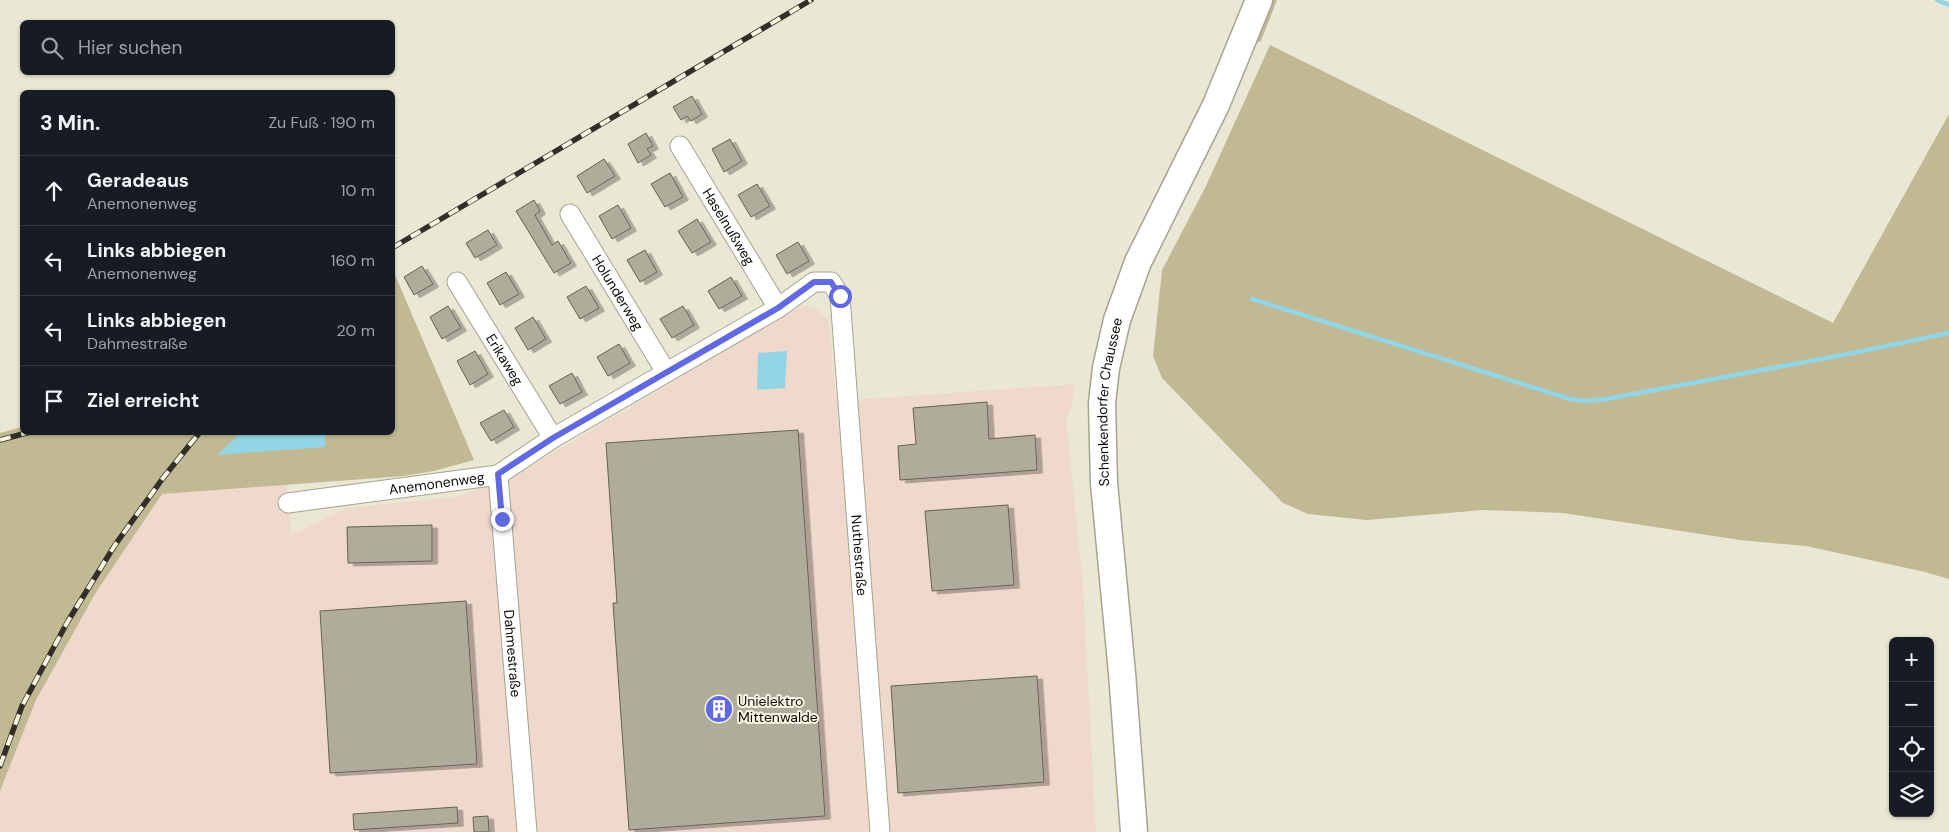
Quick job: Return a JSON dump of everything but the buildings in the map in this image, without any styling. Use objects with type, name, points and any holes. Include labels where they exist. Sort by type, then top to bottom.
[{"type":"main road","name":"Schenkendorfer Chaussee","points":[[1134,832],[1122,673],[1104,483],[1102,403],[1106,368],[1117,320],[1138,262],[1216,105],[1259,0]]},
{"type":"street","name":"Haselnußweg","points":[[680,146],[778,308]]},
{"type":"street","name":"Holunderweg","points":[[570,214],[666,372]]},
{"type":"street","name":"Erikaweg","points":[[457,282],[553,438]]},
{"type":"street","name":"Anemonenweg","points":[[288,503],[498,474],[553,438],[778,308],[814,282],[831,282]]},
{"type":"street","name":"Nuthestraße","points":[[831,282],[840,296],[841,306],[880,832]]},
{"type":"street","name":"Dahmestraße","points":[[498,474],[527,832]]},
{"type":"shaded area","points":[[1268,0],[1277,0],[1261,41],[1251,45]]},
{"type":"shaded area","points":[[1270,45],[1833,323],[1949,114],[1949,579],[1806,546],[1740,540],[1563,513],[1483,510],[1367,520],[1308,514],[1283,503],[1162,378],[1153,356],[1162,270],[1205,188]]},
{"type":"shaded area","points":[[395,275],[474,460],[434,471],[404,476],[162,494],[95,594],[36,700],[0,791],[0,433],[20,428],[20,435],[395,435]]},
{"type":"shaded area","points":[[806,306],[817,309],[827,318],[830,329],[836,401],[1074,384],[1072,408],[1066,418],[1083,588],[1096,832],[0,832],[0,791],[36,700],[95,594],[162,494],[287,484],[291,535],[346,508],[461,496],[531,466],[794,310]]},
{"type":"water","points":[[787,351],[785,388],[757,390],[758,353]]},
{"type":"water","points":[[239,435],[325,435],[325,447],[217,455]]},
{"type":"waterway","points":[[1937,0],[1949,5]]},
{"type":"waterway","points":[[1252,299],[1570,399],[1585,401],[1606,399],[1853,353],[1949,333]]},
{"type":"railway","points":[[395,246],[811,0]]},
{"type":"railway","points":[[0,440],[20,435]]},
{"type":"railway","points":[[0,766],[22,706],[68,621],[115,545],[163,478],[198,435]]},
{"type":"place","name":"Unielektro Mittenwalde","points":[[719,709]]},
{"type":"route","points":[[502,519],[498,474],[553,438],[778,308],[814,282],[831,282],[840,296]]}]
